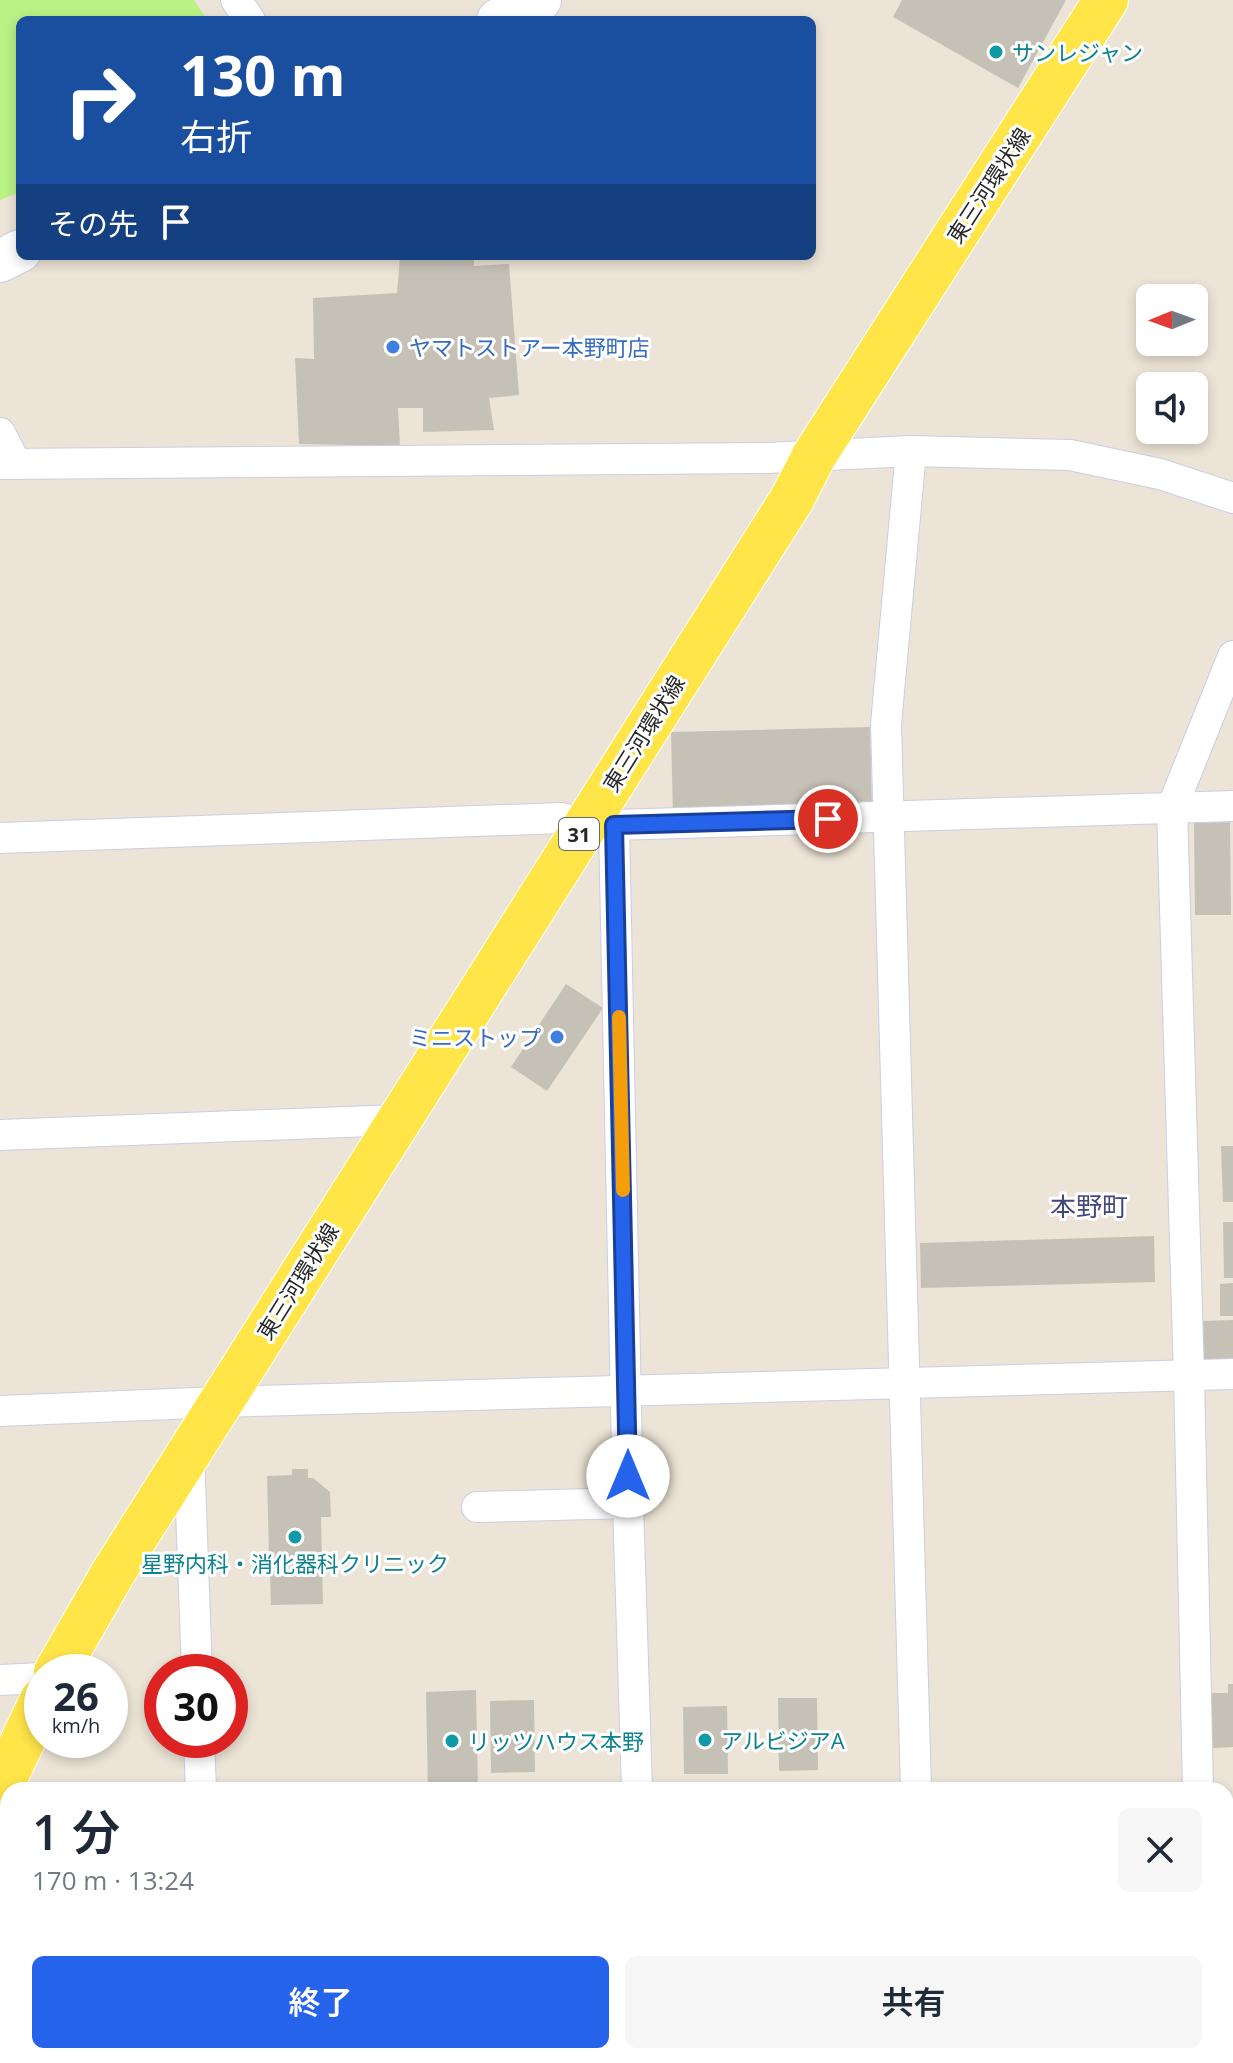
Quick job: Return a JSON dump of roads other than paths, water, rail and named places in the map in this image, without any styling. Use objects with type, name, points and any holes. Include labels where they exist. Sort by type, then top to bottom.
[{"type":"main road","points":[[506,16],[540,0]]},
{"type":"main road","name":"東三河環状線","points":[[66,1654],[113,1573],[398,1120],[600,825],[792,499],[814,456],[1106,0]]},
{"type":"main road","points":[[3,1782],[24,1738]]},
{"type":"street","points":[[0,433],[8,464],[814,456],[911,451],[1070,455],[1160,474],[1233,498]]},
{"type":"street","points":[[911,451],[886,724],[916,1782]]},
{"type":"street","points":[[1198,1782],[1172,808],[1233,656]]},
{"type":"street","points":[[0,838],[562,818],[600,825],[1233,806]]},
{"type":"street","points":[[600,825],[628,1392],[628,1503],[637,1782]]},
{"type":"street","points":[[0,1135],[398,1120]]},
{"type":"street","points":[[0,1411],[1233,1374]]},
{"type":"street","points":[[189,1454],[196,1654]]},
{"type":"street","points":[[477,1507],[628,1503]]},
{"type":"street","points":[[0,1680],[24,1679]]},
{"type":"street","points":[[200,1758],[201,1782]]},
{"type":"place","name":"サンレジャン","points":[[996,52]]},
{"type":"place","name":"ヤマトストアー本野町店","points":[[393,347]]},
{"type":"place","name":"ミニストップ","points":[[557,1037]]},
{"type":"place","name":"星野内科・消化器科クリニック","points":[[295,1537]]},
{"type":"place","name":"アルビジアA","points":[[705,1740]]},
{"type":"place","name":"リッツハウス本野","points":[[452,1741]]},
{"type":"district","name":"本野町","points":[[1089,1206]]}]
